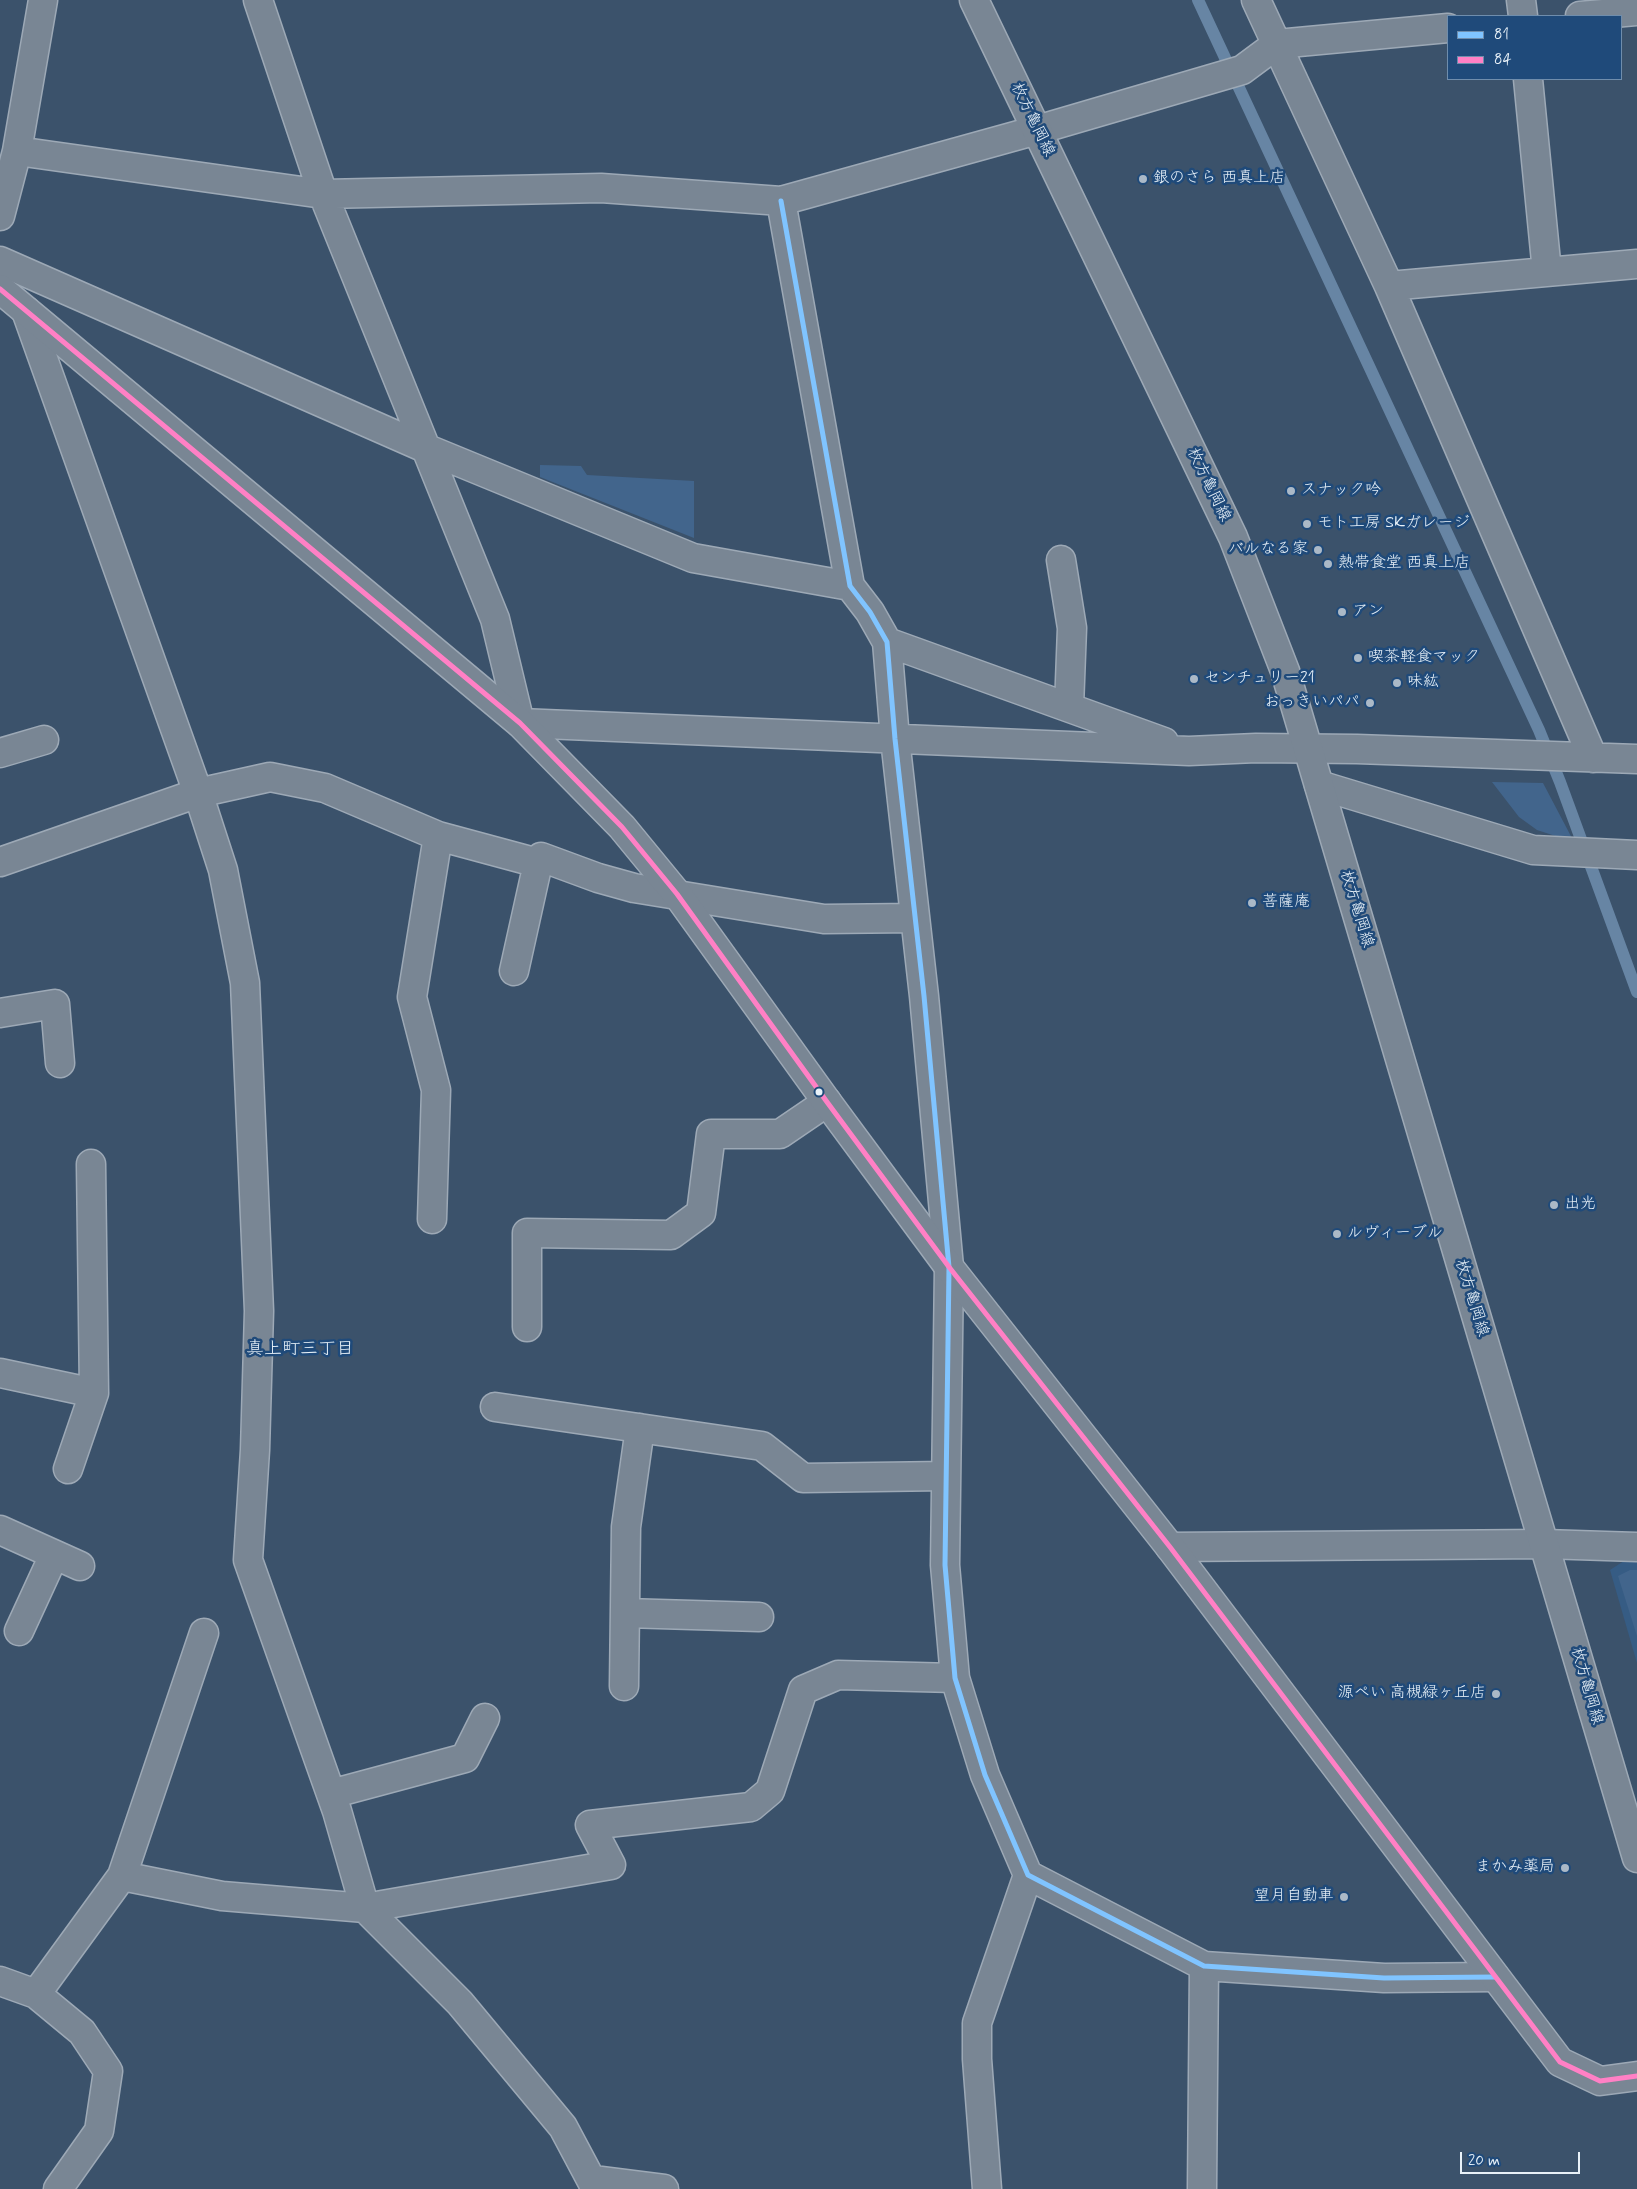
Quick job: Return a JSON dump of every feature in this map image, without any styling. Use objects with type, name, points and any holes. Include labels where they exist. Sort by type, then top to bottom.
[{"type":"street","points":[[0,216],[17,151],[43,0]]},
{"type":"street","points":[[258,0],[322,194],[495,619],[520,723]]},
{"type":"street","name":"枚方亀岡線","points":[[974,0],[1233,537],[1285,671],[1637,1858]]},
{"type":"street","points":[[1256,0],[1389,286],[1593,758]]},
{"type":"street","points":[[1521,0],[1523,15]]},
{"type":"street","points":[[1591,15],[1637,11]]},
{"type":"street","points":[[17,151],[322,194],[601,188],[781,201],[1037,130],[1242,70],[1278,44],[1447,28]]},
{"type":"street","points":[[1528,80],[1547,272]]},
{"type":"street","points":[[781,201],[850,586],[870,612],[887,642],[895,739],[915,918],[949,1267],[945,1565],[955,1678],[985,1775],[1028,1875],[1204,1966],[1384,1978],[1495,1977]]},
{"type":"street","points":[[0,261],[424,448],[693,558],[850,586]]},
{"type":"street","points":[[1389,286],[1637,264]]},
{"type":"street","points":[[0,289],[520,723],[622,827],[677,894],[949,1267],[1170,1547],[1560,2062],[1600,2081],[1637,2076]]},
{"type":"street","points":[[26,311],[198,793],[223,870],[245,983],[260,1311],[255,1450],[248,1560],[331,1794],[365,1908],[460,2003],[563,2127],[595,2184],[664,2189]]},
{"type":"street","points":[[1062,560],[1072,628],[1069,707]]},
{"type":"street","points":[[887,642],[1189,751]]},
{"type":"street","points":[[520,723],[1189,751],[1307,748],[1637,759]]},
{"type":"street","points":[[0,753],[44,740]]},
{"type":"street","points":[[0,862],[198,793],[270,776],[325,788],[438,836],[538,863]]},
{"type":"street","points":[[1319,785],[1533,850],[1637,855]]},
{"type":"street","points":[[432,1219],[436,1090],[412,997],[438,836]]},
{"type":"street","points":[[514,971],[538,863],[541,857],[598,878],[634,888],[824,919],[915,918]]},
{"type":"street","points":[[0,1013],[55,1004],[60,1063]]},
{"type":"street","points":[[527,1327],[527,1233],[671,1235],[701,1213],[711,1134],[780,1134],[827,1102]]},
{"type":"street","points":[[68,1469],[94,1393],[91,1164]]},
{"type":"street","points":[[0,1373],[94,1393]]},
{"type":"street","points":[[495,1407],[762,1446],[803,1478],[946,1476]]},
{"type":"street","points":[[624,1686],[626,1527],[640,1428]]},
{"type":"street","points":[[0,1530],[80,1566]]},
{"type":"street","points":[[1170,1547],[1544,1544],[1637,1547]]},
{"type":"street","points":[[19,1631],[54,1555]]},
{"type":"street","points":[[625,1612],[759,1616]]},
{"type":"street","points":[[36,1994],[122,1876],[204,1633]]},
{"type":"street","points":[[122,1876],[222,1896],[365,1908],[611,1865],[590,1825],[751,1807],[770,1791],[803,1690],[838,1675],[955,1678]]},
{"type":"street","points":[[331,1794],[464,1758],[485,1718]]},
{"type":"street","points":[[987,2189],[976,2059],[976,2023],[1028,1875]]},
{"type":"street","points":[[1202,2189],[1204,1966]]},
{"type":"street","points":[[0,1981],[36,1994],[82,2032],[108,2071],[99,2131],[58,2189]]},
{"type":"shaded area","points":[[540,465],[581,466],[587,475],[694,481],[694,538],[540,477]]},
{"type":"shaded area","points":[[1492,782],[1543,783],[1574,842],[1537,830],[1519,817]]},
{"type":"shaded area","points":[[1627,1559],[1637,1559],[1637,1663],[1610,1570]]},
{"type":"shaded area","points":[[1630,1570],[1637,1570],[1637,1636],[1618,1576]]},
{"type":"waterway","points":[[1198,0],[1539,730],[1637,992]]},
{"type":"transit line","name":"81","points":[[781,201],[850,586],[870,612],[887,642],[895,739],[924,996],[949,1267],[945,1565],[955,1678],[985,1775],[1028,1875],[1204,1966],[1384,1978],[1495,1977]]},
{"type":"transit line","name":"84","points":[[0,289],[520,723],[622,827],[677,894],[949,1267],[1170,1547],[1560,2062],[1600,2081],[1637,2076]]},
{"type":"place","name":"銀のさら 西真上店","points":[[1143,179]]},
{"type":"place","name":"スナック吟","points":[[1291,491]]},
{"type":"place","name":"モト工房 SKガレージ","points":[[1307,524]]},
{"type":"place","name":"バルなる家","points":[[1318,550]]},
{"type":"place","name":"熱帯食堂 西真上店","points":[[1328,564]]},
{"type":"place","name":"アン","points":[[1342,612]]},
{"type":"place","name":"喫茶軽食マック","points":[[1358,658]]},
{"type":"place","name":"センチュリー21","points":[[1194,679]]},
{"type":"place","name":"味紘","points":[[1397,683]]},
{"type":"place","name":"おっきいパパ","points":[[1370,703]]},
{"type":"place","name":"菩薩庵","points":[[1252,903]]},
{"type":"place","name":"出光","points":[[1554,1205]]},
{"type":"place","name":"ルヴィーブル","points":[[1337,1234]]},
{"type":"place","name":"源ぺい 高槻緑ヶ丘店","points":[[1496,1694]]},
{"type":"place","name":"まかみ薬局","points":[[1565,1868]]},
{"type":"place","name":"望月自動車","points":[[1344,1897]]},
{"type":"district","name":"真上町三丁目","points":[[300,1350]]}]
